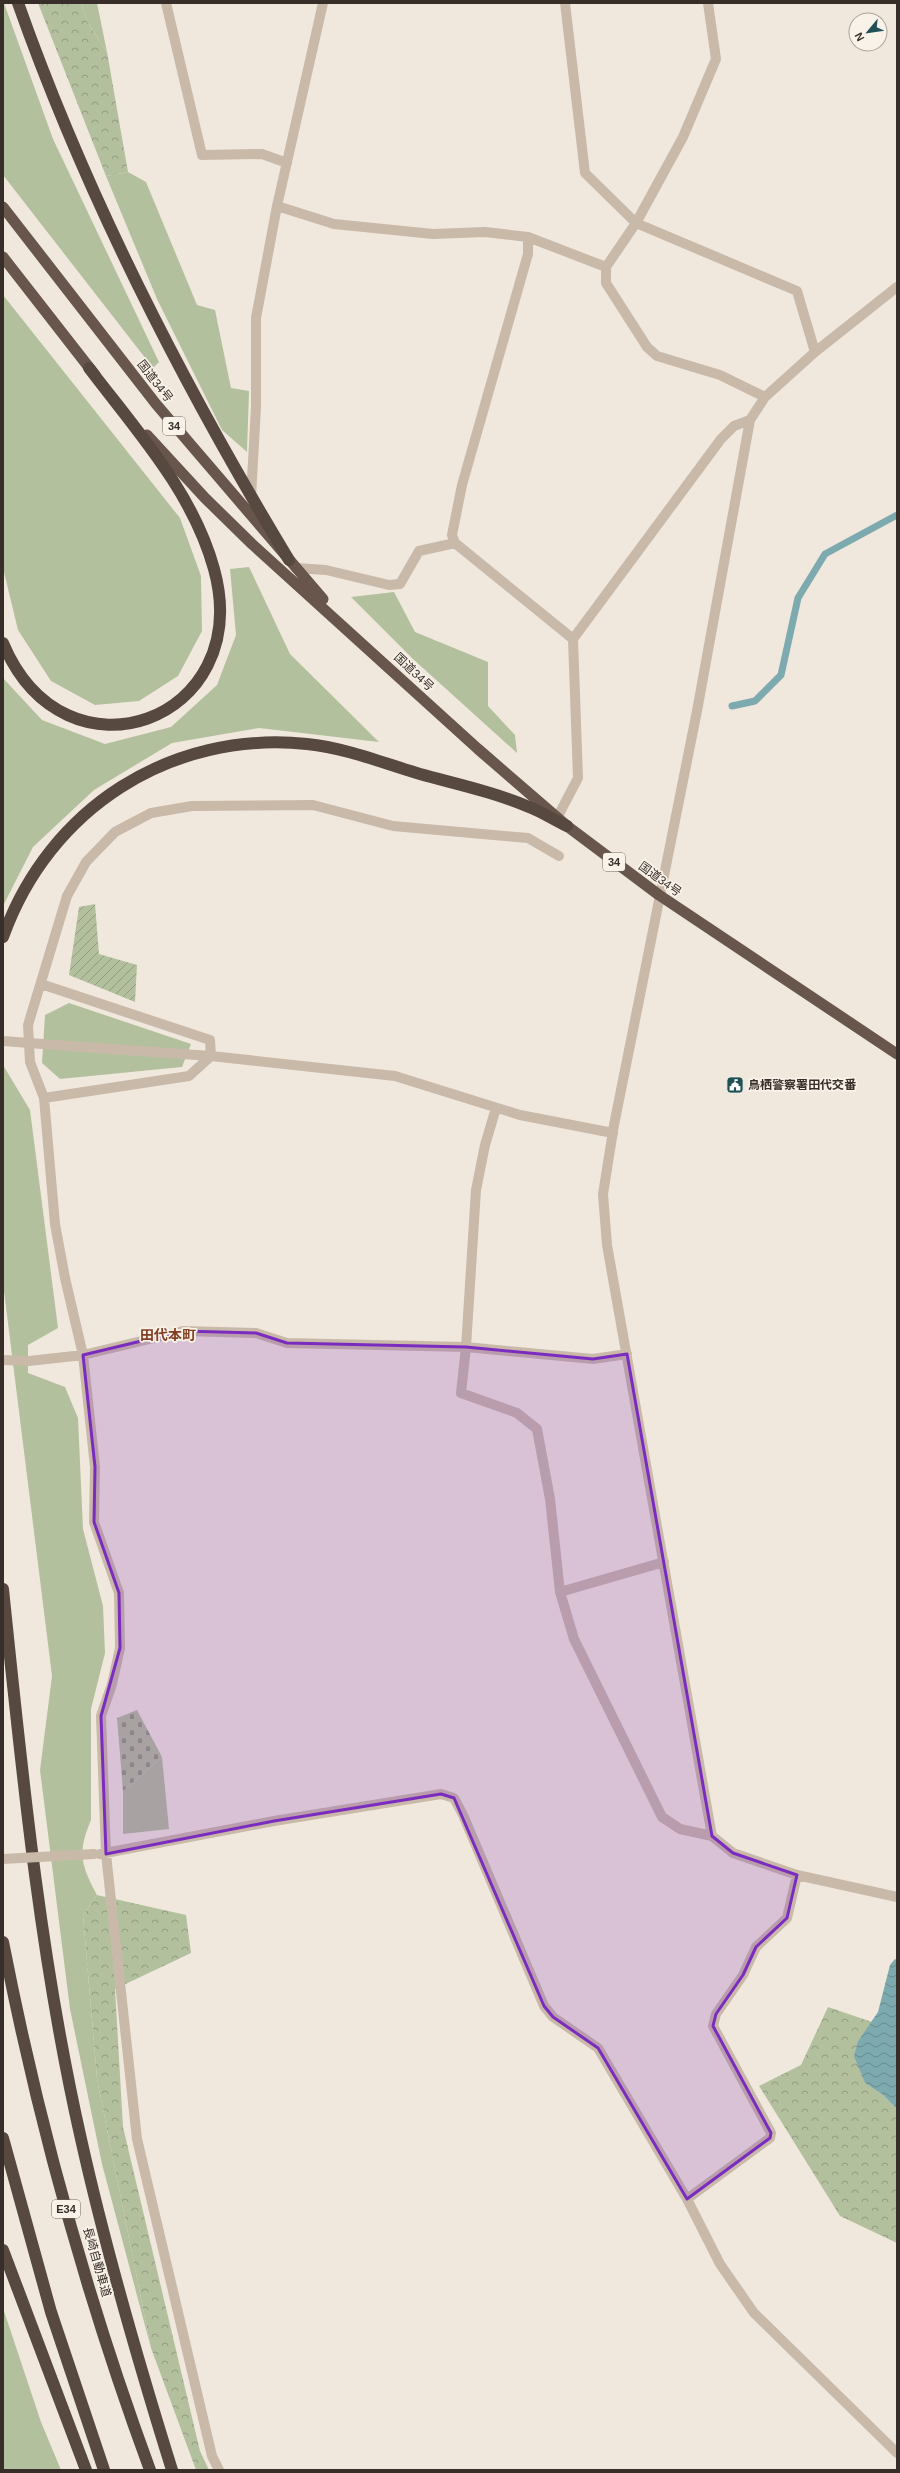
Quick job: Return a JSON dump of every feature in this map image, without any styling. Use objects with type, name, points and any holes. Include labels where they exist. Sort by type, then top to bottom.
[{"type":"highway","points":[[18,3],[73,144],[122,255],[179,368],[251,497],[292,564]]},
{"type":"highway","name":"国道34号","points":[[3,206],[156,404],[292,564],[357,637]]},
{"type":"highway","name":"国道34号","points":[[3,256],[89,368],[204,498],[252,544],[357,637],[478,749],[557,818],[659,895],[897,1054]]},
{"type":"highway","points":[[3,642],[20,673],[38,695],[59,711],[81,720],[104,725],[129,725],[149,719],[171,708],[190,693],[204,673],[213,650],[219,626],[219,598],[215,571],[206,544],[175,483],[89,368]]},
{"type":"highway","points":[[3,937],[23,890],[41,861],[62,836],[90,809],[121,786],[154,769],[187,755],[224,746],[264,742],[309,744],[352,753],[528,806],[567,826]]},
{"type":"highway","points":[[3,1589],[22,1781],[48,1963],[80,2138],[114,2272],[172,2470]]},
{"type":"highway","name":"長崎自動車道","points":[[3,1942],[35,2088],[61,2191],[100,2324],[150,2470]]},
{"type":"highway","points":[[3,2138],[51,2312],[104,2470]]},
{"type":"highway","points":[[3,2250],[86,2470]]},
{"type":"street","points":[[166,3],[202,155],[262,154],[287,163]]},
{"type":"street","points":[[251,497],[256,407],[256,318],[277,206],[323,3]]},
{"type":"street","points":[[565,3],[586,173],[636,223],[797,291],[815,352]]},
{"type":"street","points":[[708,3],[716,59],[684,137],[636,223],[606,267],[606,283],[647,348],[657,356],[720,374],[765,397]]},
{"type":"street","points":[[277,206],[334,224],[433,234],[485,232],[528,237],[606,267]]},
{"type":"street","points":[[528,237],[528,254],[462,485],[452,534],[455,543],[573,639]]},
{"type":"street","points":[[712,1836],[607,1245],[603,1194],[613,1133],[659,895],[697,711],[750,420],[765,397],[815,352],[897,287]]},
{"type":"street","points":[[557,818],[578,778],[573,639],[721,439],[734,426],[750,420]]},
{"type":"street","points":[[292,564],[326,570],[389,585],[400,584],[419,551],[455,543]]},
{"type":"street","points":[[220,2470],[212,2456],[137,2139],[106,1854],[101,1716],[112,1684],[120,1648],[119,1593],[94,1522],[95,1467],[83,1355],[65,1278],[56,1224],[44,1098],[30,1062],[28,1025],[67,896],[86,862],[115,832],[151,813],[192,806],[313,805],[393,826],[528,838],[559,856]]},
{"type":"street","points":[[41,984],[210,1040],[211,1056]]},
{"type":"street","points":[[3,1041],[211,1056],[395,1076],[520,1115],[613,1133]]},
{"type":"street","points":[[44,1098],[189,1076],[211,1056]]},
{"type":"street","points":[[496,1108],[485,1145],[476,1190],[466,1347],[461,1392],[517,1413],[537,1429],[550,1499],[560,1592],[574,1639],[662,1817],[680,1829],[712,1836],[733,1853],[797,1875],[897,1897]]},
{"type":"street","points":[[3,1360],[29,1361],[83,1355],[182,1331],[256,1333],[287,1343],[466,1347],[593,1359],[627,1354]]},
{"type":"street","points":[[560,1592],[664,1562]]},
{"type":"street","points":[[3,1859],[106,1854],[274,1821],[441,1794],[454,1798],[463,1815],[544,2006],[553,2017],[598,2048],[687,2199],[720,2264],[754,2313],[897,2453]]},
{"type":"street","points":[[687,2199],[770,2138],[771,2133],[713,2026],[716,2014],[743,1975],[756,1947],[787,1918],[797,1875]]},
{"type":"highlighted area","points":[[183,1331],[256,1333],[287,1343],[466,1347],[593,1359],[627,1354],[712,1836],[733,1853],[797,1875],[787,1918],[756,1947],[743,1975],[716,2014],[713,2026],[771,2133],[770,2138],[687,2199],[598,2048],[553,2017],[544,2006],[454,1798],[441,1794],[274,1821],[106,1854],[101,1716],[120,1648],[119,1593],[94,1522],[95,1467],[83,1355]]},
{"type":"green space","points":[[4,3],[53,139],[159,362],[153,368],[3,175]]},
{"type":"green space","points":[[38,3],[81,3],[88,23],[107,52],[128,172],[106,176]]},
{"type":"green space","points":[[81,3],[97,3],[107,52],[88,23]]},
{"type":"green space","points":[[128,172],[146,182],[197,305],[215,310],[231,388],[249,391],[247,452],[222,430],[157,299],[106,176]]},
{"type":"green space","points":[[3,295],[180,518],[201,576],[202,631],[178,676],[139,701],[95,705],[51,681],[18,630],[3,568]]},
{"type":"green space","points":[[249,567],[290,654],[379,742],[259,728],[172,743],[94,790],[33,847],[3,906],[3,678],[42,720],[105,744],[171,727],[217,685],[236,635],[230,569]]},
{"type":"green space","points":[[394,592],[415,632],[488,662],[488,706],[515,735],[517,753],[413,659],[351,597]]},
{"type":"green space","points":[[95,904],[99,954],[137,965],[135,1002],[69,975],[79,907]]},
{"type":"green space","points":[[69,1003],[191,1044],[182,1067],[60,1079],[42,1063],[45,1015]]},
{"type":"green space","points":[[3,1065],[30,1110],[58,1328],[28,1345],[28,1373],[65,1387],[78,1418],[83,1529],[103,1606],[105,1653],[91,1709],[91,1820],[84,1841],[83,1850],[84,1867],[97,1895],[83,1915],[97,2079],[151,2348],[102,2164],[70,2009],[40,1770],[52,1676],[3,1283]]},
{"type":"green space","points":[[137,1710],[162,1757],[123,1791],[117,1718]]},
{"type":"green space","points":[[162,1757],[169,1829],[123,1834],[123,1791]]},
{"type":"green space","points":[[97,1895],[186,1915],[191,1953],[115,1989],[123,2127],[200,2451],[209,2470],[196,2470],[151,2348],[97,2079],[83,1915]]},
{"type":"green space","points":[[828,2007],[872,2022],[858,2041],[865,2083],[883,2095],[897,2109],[897,2243],[840,2216],[759,2086],[801,2065]]},
{"type":"green space","points":[[3,2308],[41,2422],[61,2470],[3,2470]]},
{"type":"water","points":[[895,1959],[897,1960],[897,2109],[883,2095],[865,2083],[854,2056],[858,2041],[878,2012],[890,1965]]},
{"type":"waterway","points":[[732,706],[755,701],[781,675],[798,598],[825,554],[897,515]]},
{"type":"place","name":"鳥栖警察署田代交番","points":[[735,1085]]},
{"type":"district","name":"田代本町","points":[[168,1335]]}]
